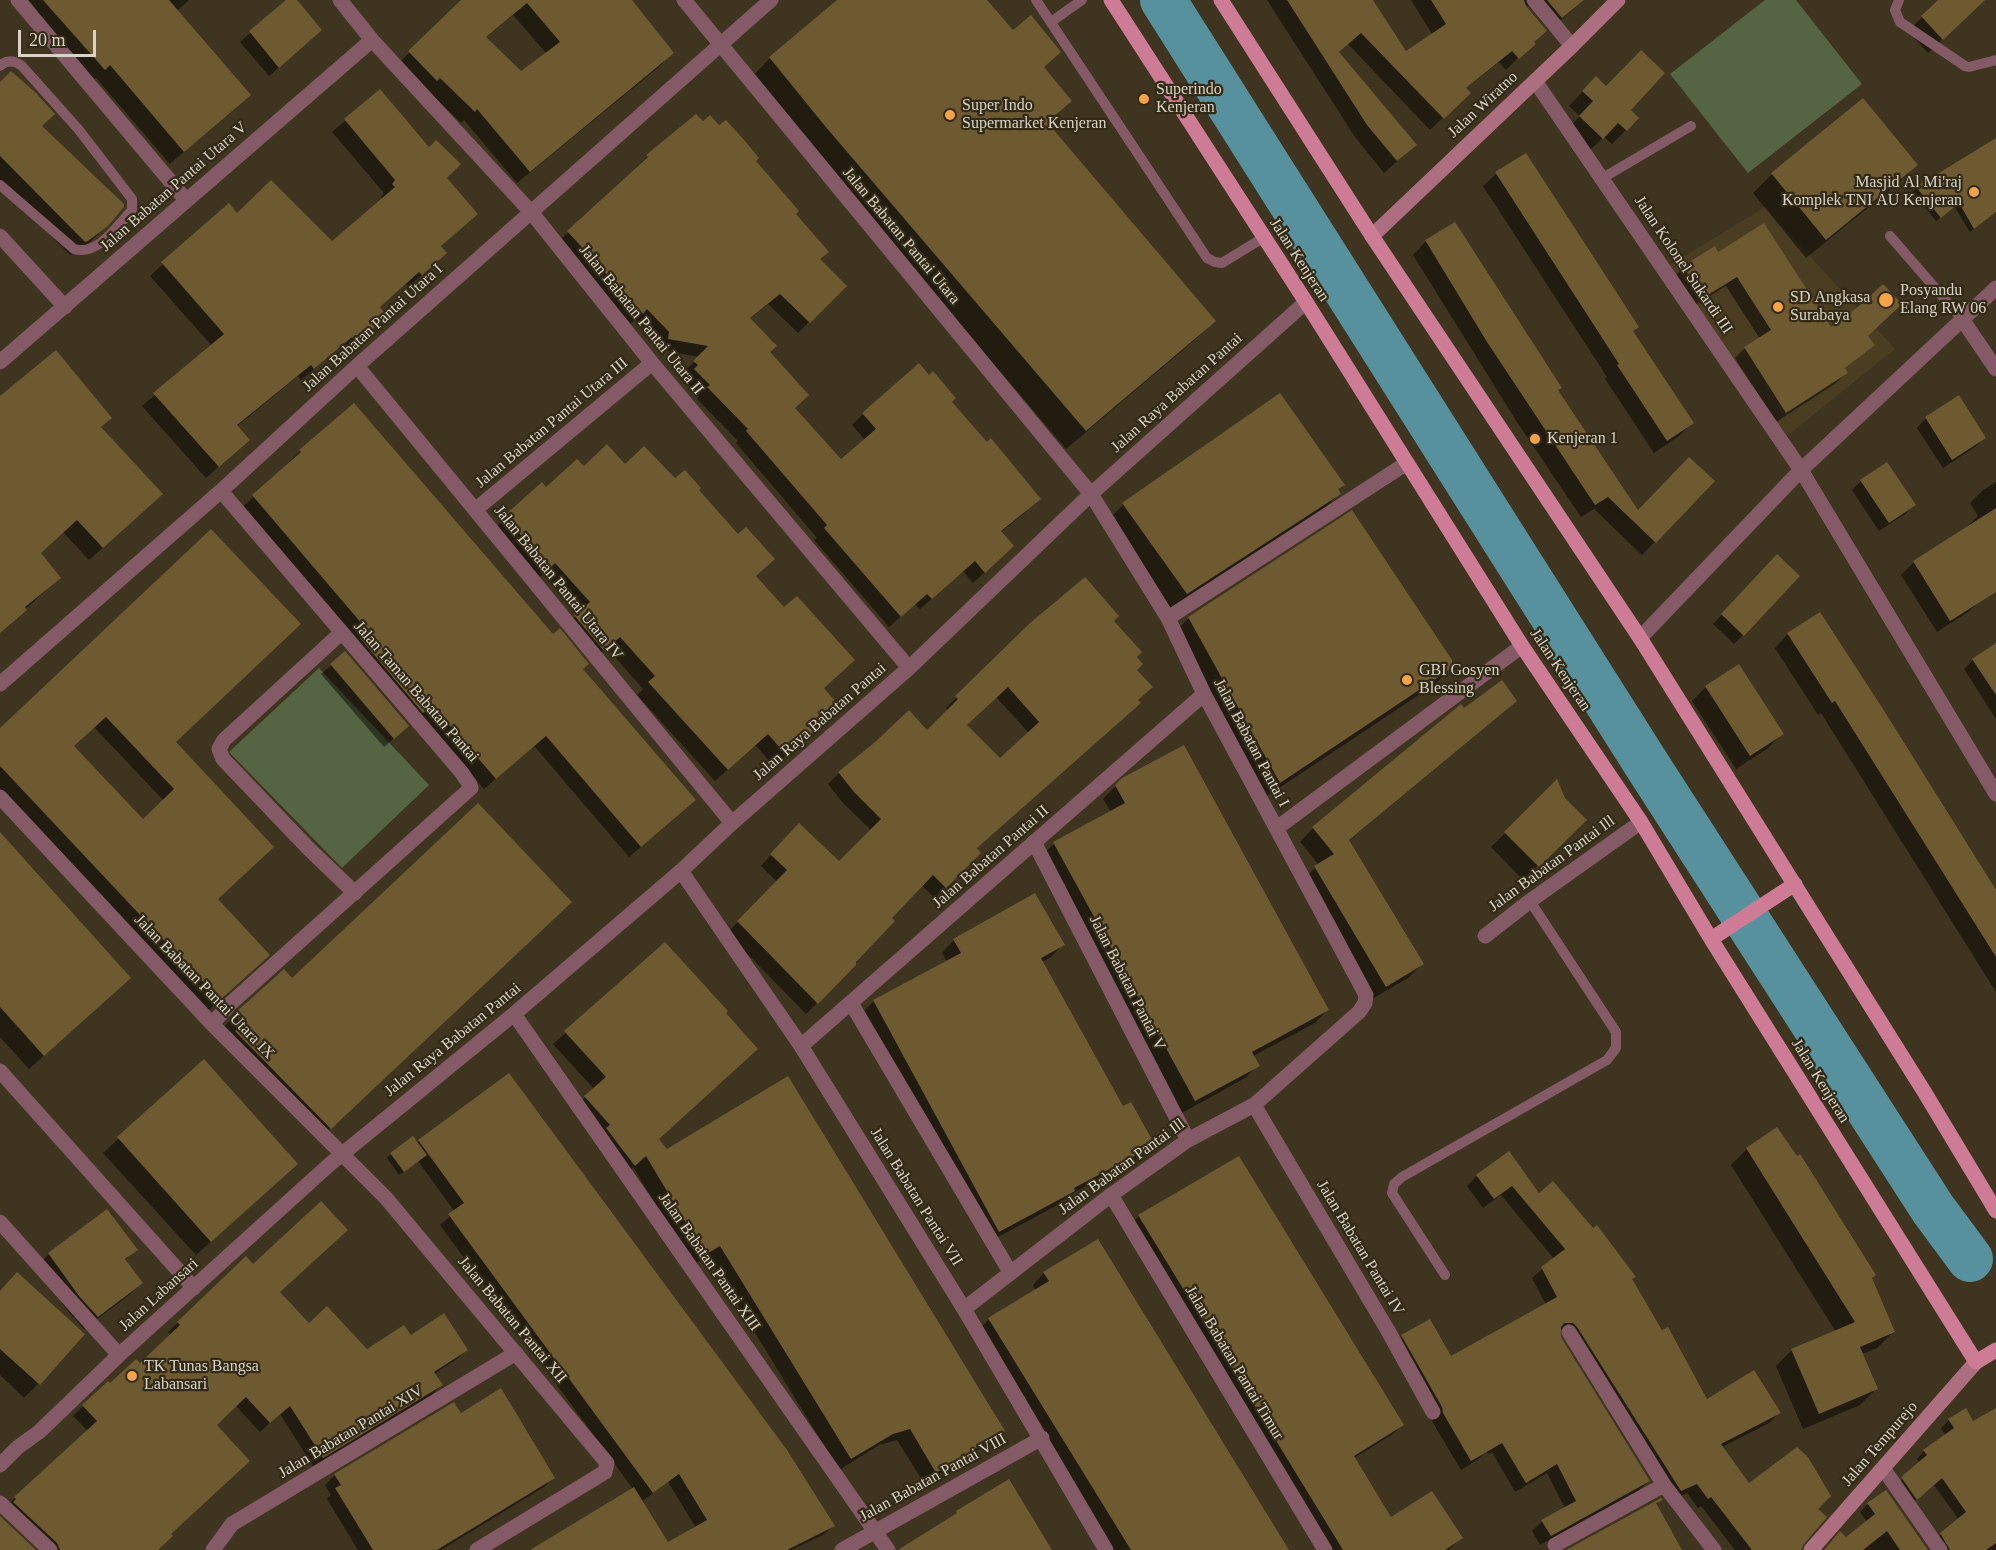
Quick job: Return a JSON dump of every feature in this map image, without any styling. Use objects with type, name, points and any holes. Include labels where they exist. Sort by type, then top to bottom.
[{"type":"main road","name":"Jalan Kenjeran","points":[[1111,0],[1306,302],[1522,646],[1641,822],[1976,1362]]},
{"type":"main road","points":[[1221,0],[1372,236],[1640,638],[1792,886],[1996,1210]]},
{"type":"main road","name":"Jalan Wiratno","points":[[1372,236],[1618,0]]},
{"type":"main road","points":[[1714,937],[1792,886]]},
{"type":"main road","points":[[1976,1362],[1996,1350]]},
{"type":"main road","name":"Jalan Tempurejo","points":[[1811,1550],[1976,1362]]},
{"type":"street","points":[[18,0],[186,200]]},
{"type":"street","name":"Jalan Babatan Pantai Utara II","points":[[340,0],[372,40],[531,212],[652,363],[909,668]]},
{"type":"street","name":"Jalan Babatan Pantai Utara","points":[[684,0],[1091,494]]},
{"type":"street","name":"Jalan Babatan Pantai Utara I","points":[[0,684],[221,491],[357,366],[771,0]]},
{"type":"street","points":[[1534,0],[1572,46]]},
{"type":"street","name":"Jalan Babatan Pantai Utara V","points":[[0,362],[372,40]]},
{"type":"street","name":"Jalan Kolonel Sukardi III","points":[[1535,81],[1801,470],[1996,794]]},
{"type":"street","points":[[0,236],[64,307]]},
{"type":"street","points":[[1640,638],[1801,470],[1996,288]]},
{"type":"street","name":"Jalan Raya Babatan Pantai","points":[[343,1153],[514,1014],[681,871],[732,823],[909,668],[1091,494],[1306,302]]},
{"type":"street","points":[[1962,320],[1996,369]]},
{"type":"street","name":"Jalan Babatan Pantai Utara III","points":[[475,510],[652,363]]},
{"type":"street","name":"Jalan Babatan Pantai Utara IV","points":[[357,366],[732,823]]},
{"type":"street","points":[[1168,618],[1407,463]]},
{"type":"street","name":"Jalan Taman Babatan Pantai","points":[[212,1024],[231,1004],[468,792],[470,785],[221,491]]},
{"type":"street","name":"Jalan Babatan Pantai I","points":[[1091,494],[1168,618],[1204,694],[1366,995],[1365,1003],[1359,1012]]},
{"type":"street","points":[[342,633],[224,740],[219,749],[223,759],[309,849],[356,892]]},
{"type":"street","points":[[1277,828],[1522,646]]},
{"type":"street","name":"Jalan Babatan Pantai II","points":[[801,1046],[1204,694]]},
{"type":"street","name":"Jalan Babatan Pantai Utara IX","points":[[0,797],[212,1024],[386,1198]]},
{"type":"street","name":"Jalan Babatan Pantai Ill","points":[[1485,936],[1641,822]]},
{"type":"street","name":"Jalan Babatan Pantai V","points":[[1034,842],[1188,1140]]},
{"type":"street","name":"Jalan Babatan Pantai VII","points":[[681,871],[801,1046],[964,1309],[1106,1550]]},
{"type":"street","points":[[851,1003],[1010,1272]]},
{"type":"street","name":"Jalan Babatan Pantai Ill","points":[[964,1309],[1111,1195],[1188,1140],[1254,1105],[1359,1012]]},
{"type":"street","name":"Jalan Babatan Pantai XIII","points":[[514,1014],[888,1550]]},
{"type":"street","points":[[0,1071],[194,1288]]},
{"type":"street","name":"Jalan Babatan Pantai IV","points":[[1254,1105],[1388,1329],[1433,1412]]},
{"type":"street","name":"Jalan Labansari","points":[[0,1465],[18,1447],[39,1432],[119,1355],[343,1153]]},
{"type":"street","name":"Jalan Babatan Pantai Timur","points":[[1111,1195],[1325,1550]]},
{"type":"street","name":"Jalan Babatan Pantai XII","points":[[386,1198],[607,1463],[605,1472],[477,1550]]},
{"type":"street","points":[[0,1222],[119,1355]]},
{"type":"street","points":[[1569,1332],[1664,1485],[1714,1550]]},
{"type":"street","name":"Jalan Babatan Pantai XIV","points":[[213,1550],[232,1524],[516,1353]]},
{"type":"street","name":"Jalan Babatan Pantai VIII","points":[[842,1550],[1042,1438]]},
{"type":"street","points":[[1883,1468],[1940,1550]]},
{"type":"street","points":[[1555,1545],[1664,1485]]},
{"type":"street","points":[[0,1503],[50,1550]]},
{"type":"lane","points":[[1036,0],[1207,258],[1222,263],[1263,238]]},
{"type":"lane","points":[[1051,22],[1082,0]]},
{"type":"lane","points":[[1899,0],[1895,10],[1900,22],[1965,66],[1969,68],[1996,60]]},
{"type":"lane","points":[[0,66],[8,62],[15,62],[22,66],[79,130],[132,199],[132,210],[99,244],[82,251],[74,249],[0,185]]},
{"type":"lane","points":[[1602,179],[1691,126]]},
{"type":"lane","points":[[1890,236],[1962,320]]},
{"type":"lane","points":[[1445,1275],[1392,1192],[1394,1184],[1402,1177],[1607,1060],[1616,1048],[1616,1032],[1530,901]]},
{"type":"shaded area","name":"SD Angkasa Surabaya","points":[[1765,207],[1895,349],[1787,436],[1670,265]]},
{"type":"green space","points":[[1765,0],[1796,0],[1862,84],[1748,173],[1670,74]]},
{"type":"green space","points":[[319,668],[429,785],[342,868],[229,752]]},
{"type":"building","points":[[43,0],[169,0],[251,95],[184,152],[110,65],[105,70]]},
{"type":"building","points":[[286,0],[297,0],[322,30],[279,68],[249,31]]},
{"type":"building","points":[[461,0],[632,0],[674,53],[530,172],[477,109],[475,112],[440,78],[437,81],[408,51]],"holes":[[[527,3],[560,42],[521,71],[486,37]]]},
{"type":"building","points":[[837,0],[987,0],[1013,30],[1031,15],[1061,52],[1044,67],[1072,101],[1047,122],[1216,321],[1086,431],[825,126],[769,57]]},
{"type":"building","points":[[1287,0],[1373,0],[1406,51],[1446,24],[1431,0],[1524,0],[1526,6],[1547,31],[1519,59],[1512,51],[1466,88],[1471,93],[1444,119],[1361,33],[1339,52],[1417,145],[1397,161],[1367,125]]},
{"type":"building","points":[[1547,0],[1584,0],[1562,18]]},
{"type":"building","points":[[1938,0],[1985,0],[1943,40],[1921,16]]},
{"type":"building","points":[[1641,50],[1665,73],[1631,110],[1639,118],[1627,131],[1618,123],[1603,139],[1579,116],[1593,101],[1582,91],[1596,76],[1606,86]]},
{"type":"building","points":[[11,71],[55,114],[42,126],[124,204],[108,226],[88,241],[85,242],[0,156],[0,82]]},
{"type":"building","points":[[380,89],[429,147],[436,140],[461,164],[447,178],[478,214],[441,246],[447,253],[422,275],[419,272],[380,307],[387,316],[357,343],[352,337],[314,369],[311,365],[237,425],[250,440],[219,467],[153,393],[224,334],[161,262],[229,203],[237,213],[271,180],[332,241],[395,187],[392,184],[395,180],[344,119]]},
{"type":"building","points":[[1863,98],[1918,165],[1826,240],[1771,173]]},
{"type":"building","points":[[696,114],[703,121],[710,115],[719,125],[726,120],[745,141],[759,158],[756,161],[799,211],[796,214],[829,252],[820,259],[847,286],[810,323],[780,294],[750,318],[777,346],[770,352],[809,395],[795,408],[841,459],[876,429],[862,413],[919,363],[929,375],[933,371],[956,398],[952,402],[987,442],[991,438],[1041,499],[1001,531],[1014,546],[985,573],[975,561],[932,599],[927,594],[901,617],[824,528],[827,525],[746,431],[748,429],[707,387],[710,385],[694,369],[698,365],[693,361],[708,346],[668,339],[669,332],[647,309],[643,314],[567,231],[648,157],[646,155]]},
{"type":"building","name":"Masjid Al Mi'raj Komplek TNI AU Kenjeran","points":[[1996,138],[1996,212],[1974,229],[1959,203],[1941,218],[1916,187]]},
{"type":"building","points":[[1526,153],[1639,327],[1633,331],[1694,423],[1667,441],[1495,172]]},
{"type":"building","points":[[1455,222],[1562,388],[1558,390],[1638,510],[1689,457],[1715,481],[1656,543],[1608,497],[1595,505],[1487,342],[1425,240]]},
{"type":"building","points":[[1764,223],[1831,327],[1883,284],[1902,304],[1868,336],[1875,345],[1845,368],[1848,373],[1786,413],[1744,347],[1771,330],[1737,277],[1703,298],[1683,266],[1715,246],[1718,252]]},
{"type":"building","points":[[56,350],[112,418],[101,427],[163,494],[103,548],[77,520],[41,553],[61,578],[25,607],[27,610],[0,633],[0,396]]},
{"type":"building","points":[[1280,393],[1345,485],[1338,489],[1341,494],[1187,594],[1122,503]]},
{"type":"building","points":[[1959,395],[1986,438],[1952,460],[1925,417]]},
{"type":"building","points":[[354,403],[553,634],[560,628],[589,664],[583,669],[696,800],[641,847],[546,736],[496,779],[432,705],[423,713],[360,638],[368,631],[252,495],[301,452],[299,450]]},
{"type":"building","points":[[607,444],[625,464],[644,446],[675,478],[685,470],[701,488],[699,490],[738,534],[746,527],[775,559],[756,576],[784,607],[797,596],[855,660],[824,688],[841,708],[787,756],[768,734],[728,770],[648,682],[655,676],[620,637],[604,651],[574,615],[590,602],[555,563],[550,568],[504,516],[542,482],[546,487],[577,459],[584,466]]},
{"type":"building","points":[[1887,462],[1916,505],[1889,523],[1860,480]]},
{"type":"building","points":[[1996,508],[1996,592],[1950,621],[1913,561]]},
{"type":"building","points":[[1352,510],[1452,660],[1452,668],[1280,783],[1188,617]]},
{"type":"building","points":[[211,529],[301,624],[176,742],[274,847],[218,899],[270,955],[220,1000],[0,766],[0,728]],"holes":[[[106,717],[174,789],[143,819],[74,746]]]},
{"type":"building","points":[[1777,554],[1800,576],[1744,636],[1721,614]]},
{"type":"building","points":[[1085,577],[1119,616],[1114,621],[1142,652],[1137,657],[1143,664],[1137,670],[1153,687],[1138,700],[1141,703],[977,848],[981,853],[946,888],[933,875],[892,918],[895,921],[856,962],[856,965],[818,1004],[737,921],[787,870],[770,854],[799,823],[839,861],[881,819],[838,772],[874,743],[909,710],[927,730],[958,699],[955,696],[1029,624]],"holes":[[[1008,687],[1039,722],[1000,758],[967,725]]]},
{"type":"building","points":[[1820,612],[1996,890],[1996,957],[1835,701],[1832,703],[1787,633]]},
{"type":"building","points":[[1996,643],[1996,695],[1972,659]]},
{"type":"building","points":[[345,651],[409,726],[394,739],[330,664]]},
{"type":"building","points":[[1739,664],[1784,734],[1750,756],[1705,686]]},
{"type":"building","points":[[1502,680],[1517,701],[1349,840],[1424,964],[1386,987],[1314,866],[1334,854],[1312,827],[1461,704],[1464,708]]},
{"type":"building","points":[[1184,745],[1329,1010],[1252,1052],[1260,1066],[1195,1101],[1053,842],[1125,803],[1115,785],[1122,778]]},
{"type":"building","points":[[1557,779],[1565,798],[1587,820],[1539,867],[1504,832]]},
{"type":"building","points":[[478,803],[572,902],[331,1129],[235,1031],[243,1024],[234,1014],[284,969],[292,978]]},
{"type":"building","points":[[0,832],[131,978],[44,1056],[0,1007]]},
{"type":"building","points":[[1035,893],[1065,945],[1041,958],[1123,1106],[1131,1102],[1155,1145],[1074,1188],[1075,1191],[999,1232],[873,1000],[961,953],[953,939]]},
{"type":"building","points":[[665,942],[728,1011],[726,1013],[758,1049],[659,1139],[667,1149],[788,1076],[1005,1431],[936,1473],[910,1429],[893,1434],[851,1459],[720,1246],[705,1255],[646,1156],[635,1166],[606,1128],[610,1125],[584,1096],[606,1077],[564,1031]]},
{"type":"building","points":[[204,1059],[298,1164],[211,1242],[117,1137]]},
{"type":"building","points":[[509,1073],[787,1450],[835,1526],[787,1550],[530,1550],[634,1487],[668,1542],[707,1520],[679,1474],[653,1493],[448,1214],[464,1203],[418,1140]]},
{"type":"building","points":[[1777,1127],[1797,1156],[1800,1154],[1876,1275],[1872,1278],[1895,1332],[1860,1347],[1878,1389],[1819,1414],[1791,1349],[1855,1322],[1746,1148]]},
{"type":"building","points":[[413,1136],[427,1155],[404,1172],[390,1153]]},
{"type":"building","points":[[1509,1151],[1539,1193],[1553,1181],[1593,1228],[1597,1225],[1636,1277],[1632,1279],[1662,1330],[1668,1327],[1707,1399],[1754,1370],[1781,1413],[1721,1444],[1749,1483],[1797,1447],[1808,1457],[1831,1496],[1818,1509],[1827,1517],[1801,1550],[1752,1550],[1711,1497],[1708,1499],[1697,1484],[1681,1491],[1573,1323],[1564,1323],[1561,1327],[1561,1337],[1650,1481],[1551,1536],[1541,1520],[1576,1501],[1557,1464],[1526,1483],[1502,1443],[1471,1461],[1401,1335],[1430,1319],[1451,1356],[1557,1297],[1541,1267],[1565,1249],[1512,1186],[1494,1199],[1476,1175]]},
{"type":"building","points":[[1239,1156],[1404,1425],[1354,1456],[1391,1517],[1432,1491],[1463,1538],[1445,1550],[1343,1550],[1138,1215]]},
{"type":"building","points":[[321,1201],[348,1230],[280,1292],[309,1323],[327,1306],[367,1349],[404,1325],[411,1335],[444,1313],[468,1350],[434,1372],[443,1385],[323,1458],[290,1406],[270,1423],[246,1397],[217,1425],[250,1461],[171,1534],[173,1536],[158,1550],[60,1550],[57,1543],[13,1502],[16,1499],[14,1497],[97,1421],[82,1405],[136,1359],[140,1363],[180,1325],[177,1322],[246,1256],[253,1264]]},
{"type":"building","points":[[107,1209],[138,1250],[125,1259],[143,1283],[98,1317],[79,1296],[48,1253]]},
{"type":"building","points":[[1098,1239],[1289,1550],[1131,1550],[988,1318],[1049,1281],[1043,1272]]},
{"type":"building","points":[[17,1272],[85,1334],[40,1385],[0,1349],[0,1291]]},
{"type":"building","points":[[501,1388],[555,1478],[437,1550],[373,1550],[335,1488],[341,1485],[334,1474],[454,1402],[461,1413]]},
{"type":"building","points":[[1966,1408],[1973,1421],[1996,1408],[1996,1543],[1986,1550],[1950,1550],[1940,1533],[1966,1512],[1942,1478],[1917,1500],[1901,1477],[1927,1455],[1923,1450],[1954,1428],[1948,1419]]},
{"type":"building","points":[[1009,1479],[1052,1550],[898,1550],[957,1513],[956,1511]]},
{"type":"building","points":[[1886,1490],[1928,1550],[1900,1550],[1887,1531],[1863,1550],[1824,1550],[1840,1531],[1846,1537],[1875,1514],[1867,1503]]},
{"type":"building","points":[[1661,1498],[1663,1500],[1656,1503],[1682,1550],[1566,1550]]},
{"type":"building","points":[[0,1516],[36,1550],[0,1550]]},
{"type":"waterway","points":[[1163,0],[1647,765],[1933,1209],[1970,1259]]},
{"type":"place","name":"Superindo Kenjeran","points":[[1144,99]]},
{"type":"place","name":"Super Indo Supermarket Kenjeran","points":[[950,115]]},
{"type":"place","name":"Masjid Al Mi'raj Komplek TNI AU Kenjeran","points":[[1974,192]]},
{"type":"place","name":"Posyandu Elang RW 06","points":[[1886,300]]},
{"type":"place","name":"SD Angkasa Surabaya","points":[[1778,307]]},
{"type":"place","name":"Kenjeran 1","points":[[1535,439]]},
{"type":"place","name":"GBI Gosyen Blessing","points":[[1407,680]]},
{"type":"place","name":"TK Tunas Bangsa Labansari","points":[[132,1376]]}]
